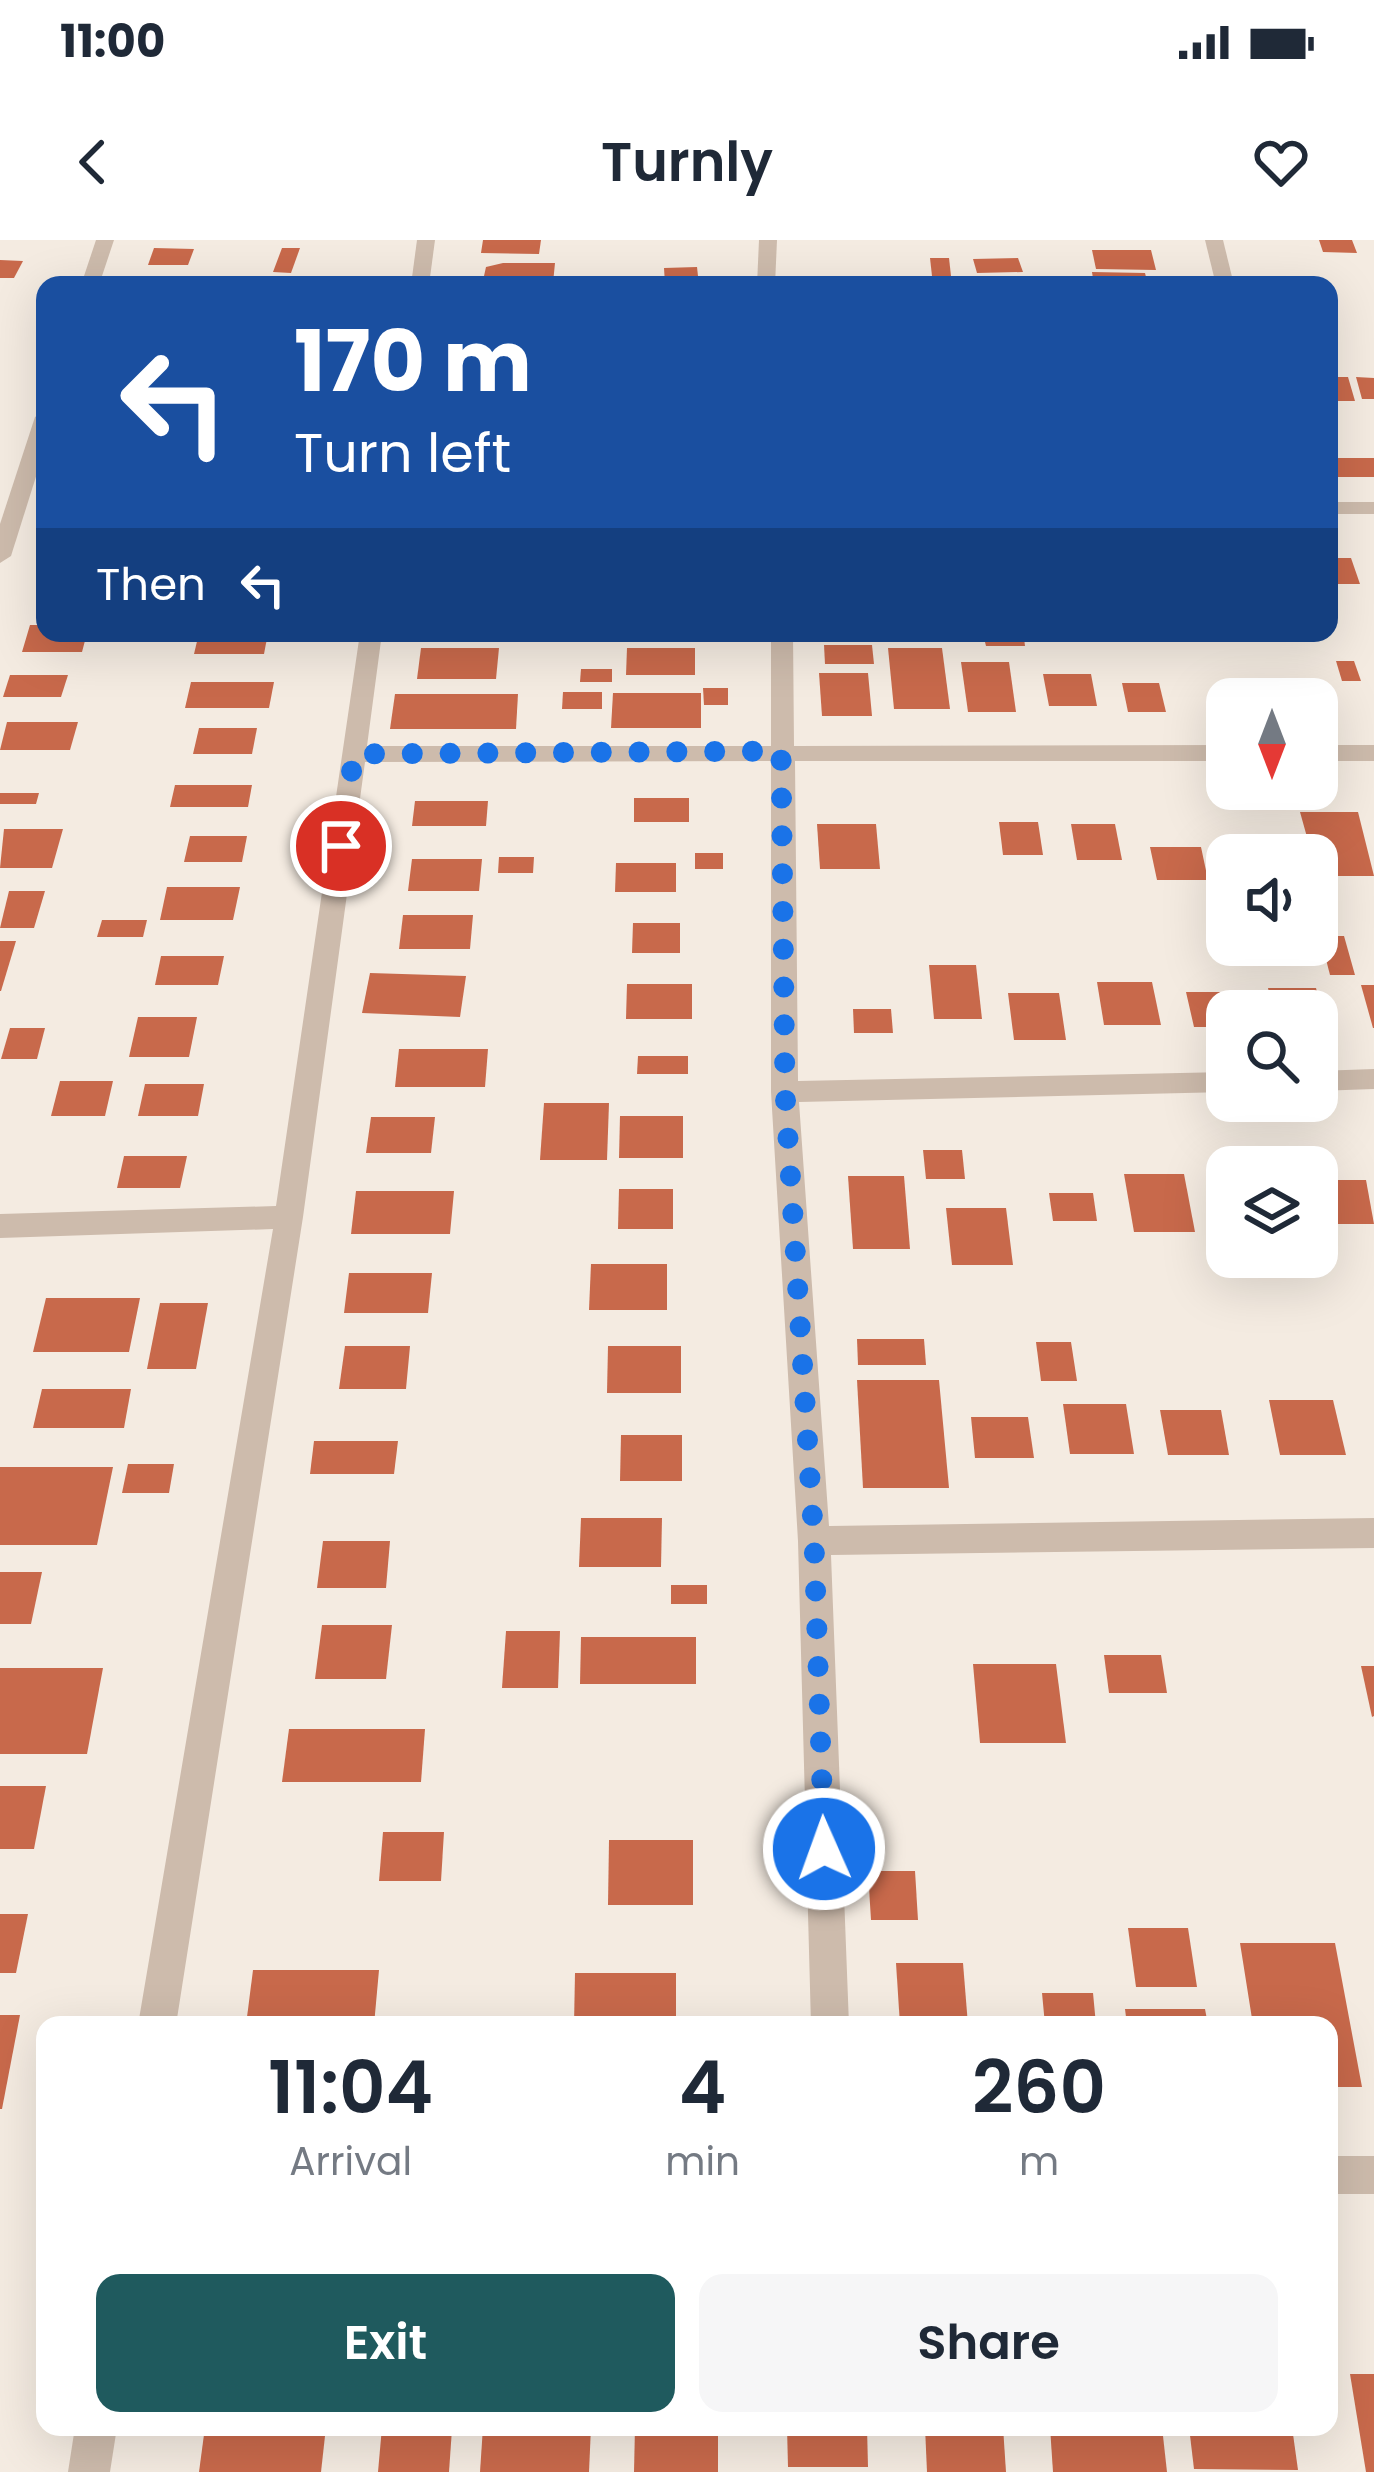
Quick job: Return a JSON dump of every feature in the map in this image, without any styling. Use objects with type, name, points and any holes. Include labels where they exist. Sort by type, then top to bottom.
[{"type":"street","points":[[93,276],[105,240]]},
{"type":"street","points":[[421,276],[426,240]]},
{"type":"street","points":[[766,276],[768,240]]},
{"type":"street","points":[[1214,240],[1223,276]]},
{"type":"street","points":[[0,556],[36,445]]},
{"type":"street","points":[[1338,508],[1374,508]]},
{"type":"street","points":[[158,2016],[289,1217],[370,642]]},
{"type":"street","points":[[782,642],[785,1092],[814,1541],[830,2016]]},
{"type":"street","points":[[354,754],[1206,753]]},
{"type":"street","points":[[1338,753],[1374,753]]},
{"type":"street","points":[[1338,1080],[1374,1079]]},
{"type":"street","points":[[785,1092],[1206,1082]]},
{"type":"street","points":[[0,1226],[289,1217]]},
{"type":"street","points":[[814,1541],[1374,1534]]},
{"type":"street","points":[[1338,2175],[1374,2175]]},
{"type":"street","points":[[89,2472],[95,2436]]},
{"type":"building","points":[[483,240],[541,240],[539,254],[481,253]]},
{"type":"building","points":[[1319,240],[1352,240],[1357,253],[1323,252]]},
{"type":"building","points":[[154,248],[194,249],[188,265],[148,265]]},
{"type":"building","points":[[282,248],[300,248],[291,273],[273,272]]},
{"type":"building","points":[[1092,250],[1151,250],[1156,270],[1096,269]]},
{"type":"building","points":[[930,258],[949,258],[951,276],[932,276]]},
{"type":"building","points":[[1018,258],[1023,272],[977,273],[973,259]]},
{"type":"building","points":[[0,260],[23,261],[14,278],[0,278]]},
{"type":"building","points":[[555,263],[554,276],[484,276],[486,267]]},
{"type":"building","points":[[697,267],[698,276],[664,276],[664,268]]},
{"type":"building","points":[[1092,272],[1146,276],[1093,276]]},
{"type":"building","points":[[1338,377],[1348,377],[1355,401],[1338,401]]},
{"type":"building","points":[[1356,377],[1374,378],[1374,399],[1362,399]]},
{"type":"building","points":[[1338,458],[1374,458],[1374,477],[1338,477]]},
{"type":"building","points":[[1338,558],[1351,558],[1360,584],[1338,584]]},
{"type":"building","points":[[30,625],[36,625],[36,642],[85,642],[82,652],[22,652]]},
{"type":"building","points":[[197,642],[266,642],[264,654],[194,654]]},
{"type":"building","points":[[985,642],[1024,642],[1025,646],[986,646]]},
{"type":"building","points":[[824,645],[872,645],[874,664],[825,664]]},
{"type":"building","points":[[421,648],[499,648],[496,679],[417,679]]},
{"type":"building","points":[[627,648],[695,648],[695,675],[626,675]]},
{"type":"building","points":[[888,648],[942,648],[950,709],[894,709]]},
{"type":"building","points":[[1336,661],[1354,661],[1361,681],[1342,681]]},
{"type":"building","points":[[961,662],[1009,662],[1016,712],[968,712]]},
{"type":"building","points":[[581,669],[612,669],[612,682],[580,682]]},
{"type":"building","points":[[819,673],[868,673],[872,716],[822,716]]},
{"type":"building","points":[[1043,674],[1091,674],[1097,706],[1049,706]]},
{"type":"building","points":[[10,675],[68,675],[61,697],[3,697]]},
{"type":"building","points":[[191,682],[274,682],[269,708],[185,708]]},
{"type":"building","points":[[1122,683],[1159,683],[1166,712],[1128,712]]},
{"type":"building","points":[[703,688],[728,688],[728,705],[704,705]]},
{"type":"building","points":[[563,692],[602,692],[602,709],[562,709]]},
{"type":"building","points":[[613,693],[701,693],[701,728],[611,728]]},
{"type":"building","points":[[395,694],[518,694],[516,729],[390,729]]},
{"type":"building","points":[[7,722],[78,722],[70,750],[0,750]]},
{"type":"building","points":[[199,728],[257,728],[252,754],[193,754]]},
{"type":"building","points":[[175,785],[252,785],[248,807],[170,807]]},
{"type":"building","points":[[0,793],[39,793],[36,804],[0,804]]},
{"type":"building","points":[[634,798],[689,798],[689,822],[634,822]]},
{"type":"building","points":[[415,801],[488,801],[486,826],[412,826]]},
{"type":"building","points":[[1300,812],[1358,812],[1374,876],[1338,876],[1338,834],[1306,834]]},
{"type":"building","points":[[999,822],[1038,822],[1043,855],[1003,855]]},
{"type":"building","points":[[817,824],[876,824],[880,869],[820,869]]},
{"type":"building","points":[[1071,824],[1115,824],[1122,860],[1077,860]]},
{"type":"building","points":[[4,829],[63,829],[52,868],[0,868]]},
{"type":"building","points":[[190,836],[247,836],[242,862],[184,862]]},
{"type":"building","points":[[1150,847],[1201,847],[1206,880],[1157,880]]},
{"type":"building","points":[[695,853],[723,853],[723,869],[695,869]]},
{"type":"building","points":[[499,857],[534,857],[533,873],[498,873]]},
{"type":"building","points":[[412,859],[482,859],[479,891],[408,891]]},
{"type":"building","points":[[616,863],[676,863],[676,892],[615,892]]},
{"type":"building","points":[[167,887],[240,887],[233,920],[160,920]]},
{"type":"building","points":[[9,891],[45,891],[34,928],[0,928]]},
{"type":"building","points":[[403,915],[473,915],[470,949],[399,949]]},
{"type":"building","points":[[102,920],[147,920],[143,937],[97,937]]},
{"type":"building","points":[[633,923],[680,923],[680,953],[632,953]]},
{"type":"building","points":[[1338,936],[1344,936],[1355,975],[1330,975],[1328,966],[1338,966]]},
{"type":"building","points":[[0,941],[16,941],[1,991],[0,991]]},
{"type":"building","points":[[161,956],[224,956],[218,985],[155,985]]},
{"type":"building","points":[[929,965],[976,965],[982,1019],[934,1019]]},
{"type":"building","points":[[370,973],[466,976],[460,1017],[362,1013]]},
{"type":"building","points":[[1097,982],[1152,982],[1161,1025],[1104,1025]]},
{"type":"building","points":[[627,984],[692,984],[692,1019],[626,1019]]},
{"type":"building","points":[[1361,985],[1374,985],[1374,1028],[1373,1028]]},
{"type":"building","points":[[1268,988],[1317,990],[1268,990]]},
{"type":"building","points":[[1186,992],[1206,992],[1206,1027],[1194,1027]]},
{"type":"building","points":[[1008,993],[1059,993],[1066,1040],[1014,1040]]},
{"type":"building","points":[[853,1009],[891,1009],[893,1033],[854,1033]]},
{"type":"building","points":[[138,1017],[197,1017],[189,1057],[129,1057]]},
{"type":"building","points":[[10,1028],[45,1028],[37,1059],[1,1059]]},
{"type":"building","points":[[399,1049],[488,1049],[485,1087],[395,1087]]},
{"type":"building","points":[[638,1056],[688,1056],[688,1074],[637,1074]]},
{"type":"building","points":[[60,1081],[113,1081],[105,1116],[51,1116]]},
{"type":"building","points":[[145,1084],[204,1084],[198,1116],[138,1116]]},
{"type":"building","points":[[544,1103],[609,1103],[607,1160],[540,1160]]},
{"type":"building","points":[[620,1116],[683,1116],[683,1158],[619,1158]]},
{"type":"building","points":[[371,1117],[435,1117],[431,1153],[366,1153]]},
{"type":"building","points":[[923,1150],[962,1150],[965,1179],[926,1179]]},
{"type":"building","points":[[124,1156],[187,1156],[180,1188],[117,1188]]},
{"type":"building","points":[[1124,1174],[1184,1174],[1195,1232],[1134,1232]]},
{"type":"building","points":[[848,1176],[904,1176],[910,1249],[853,1249]]},
{"type":"building","points":[[1338,1180],[1366,1180],[1374,1224],[1338,1224]]},
{"type":"building","points":[[619,1189],[673,1189],[673,1229],[618,1229]]},
{"type":"building","points":[[356,1191],[454,1191],[450,1234],[351,1234]]},
{"type":"building","points":[[1049,1193],[1093,1193],[1097,1221],[1053,1221]]},
{"type":"building","points":[[946,1208],[1006,1208],[1013,1265],[952,1265]]},
{"type":"building","points":[[591,1264],[667,1264],[667,1310],[589,1310]]},
{"type":"building","points":[[349,1273],[432,1273],[428,1313],[344,1313]]},
{"type":"building","points":[[46,1298],[140,1298],[129,1352],[33,1352]]},
{"type":"building","points":[[160,1303],[208,1303],[196,1369],[147,1369]]},
{"type":"building","points":[[857,1339],[924,1339],[926,1365],[858,1365]]},
{"type":"building","points":[[1036,1342],[1071,1342],[1077,1381],[1041,1381]]},
{"type":"building","points":[[345,1346],[410,1346],[406,1389],[339,1389]]},
{"type":"building","points":[[608,1346],[681,1346],[681,1393],[607,1393]]},
{"type":"building","points":[[857,1380],[939,1380],[949,1488],[863,1488]]},
{"type":"building","points":[[42,1389],[131,1389],[124,1428],[33,1428]]},
{"type":"building","points":[[1269,1400],[1333,1400],[1346,1455],[1280,1455]]},
{"type":"building","points":[[1063,1404],[1126,1404],[1134,1454],[1070,1454]]},
{"type":"building","points":[[1160,1410],[1221,1410],[1229,1455],[1168,1455]]},
{"type":"building","points":[[971,1417],[1028,1417],[1034,1458],[975,1458]]},
{"type":"building","points":[[621,1435],[682,1435],[682,1481],[620,1481]]},
{"type":"building","points":[[314,1441],[398,1441],[394,1474],[310,1474]]},
{"type":"building","points":[[128,1464],[174,1464],[169,1493],[122,1493]]},
{"type":"building","points":[[0,1467],[113,1467],[97,1545],[0,1545]]},
{"type":"building","points":[[581,1518],[662,1518],[661,1567],[579,1567]]},
{"type":"building","points":[[323,1541],[390,1541],[386,1588],[317,1588]]},
{"type":"building","points":[[0,1572],[42,1572],[31,1624],[0,1624]]},
{"type":"building","points":[[671,1585],[707,1585],[707,1604],[671,1604]]},
{"type":"building","points":[[322,1625],[392,1625],[386,1679],[315,1679]]},
{"type":"building","points":[[506,1631],[560,1631],[558,1688],[502,1688]]},
{"type":"building","points":[[581,1637],[696,1637],[696,1684],[580,1684]]},
{"type":"building","points":[[1104,1655],[1161,1655],[1167,1693],[1109,1693]]},
{"type":"building","points":[[973,1664],[1056,1664],[1066,1743],[980,1743]]},
{"type":"building","points":[[1361,1666],[1374,1666],[1372,1717]]},
{"type":"building","points":[[0,1668],[103,1668],[87,1754],[0,1754]]},
{"type":"building","points":[[289,1729],[425,1729],[421,1782],[282,1782]]},
{"type":"building","points":[[0,1786],[46,1786],[34,1849],[0,1849]]},
{"type":"building","points":[[383,1832],[444,1832],[441,1881],[379,1881]]},
{"type":"building","points":[[609,1840],[693,1840],[693,1905],[608,1905]]},
{"type":"building","points":[[868,1871],[915,1871],[918,1920],[871,1920]]},
{"type":"building","points":[[0,1914],[28,1914],[16,1973],[0,1973]]},
{"type":"building","points":[[1128,1928],[1188,1928],[1197,1987],[1136,1987]]},
{"type":"building","points":[[1240,1943],[1335,1943],[1362,2087],[1338,2087],[1338,2016],[1252,2016]]},
{"type":"building","points":[[896,1963],[963,1963],[967,2016],[899,2016]]},
{"type":"building","points":[[253,1970],[379,1970],[375,2016],[247,2016]]},
{"type":"building","points":[[575,1973],[676,1973],[676,2016],[574,2016]]},
{"type":"building","points":[[1042,1993],[1093,1993],[1095,2016],[1044,2016]]},
{"type":"building","points":[[1125,2009],[1205,2009],[1206,2016],[1126,2016]]},
{"type":"building","points":[[0,2015],[20,2015],[2,2109],[0,2109]]},
{"type":"building","points":[[1350,2374],[1374,2374],[1374,2472],[1366,2472]]},
{"type":"building","points":[[204,2436],[325,2436],[321,2472],[199,2472]]},
{"type":"building","points":[[381,2436],[452,2436],[449,2472],[378,2472]]},
{"type":"building","points":[[482,2436],[591,2436],[589,2472],[480,2472]]},
{"type":"building","points":[[635,2436],[718,2436],[718,2472],[634,2472]]},
{"type":"building","points":[[787,2436],[867,2436],[868,2467],[788,2467]]},
{"type":"building","points":[[925,2436],[1004,2436],[1006,2472],[927,2472]]},
{"type":"building","points":[[1051,2436],[1163,2436],[1167,2472],[1053,2472]]},
{"type":"building","points":[[1190,2436],[1293,2436],[1298,2470],[1194,2469]]},
{"type":"route","points":[[341,846],[354,754],[781,751],[785,1092],[814,1541],[824,1849]]}]
